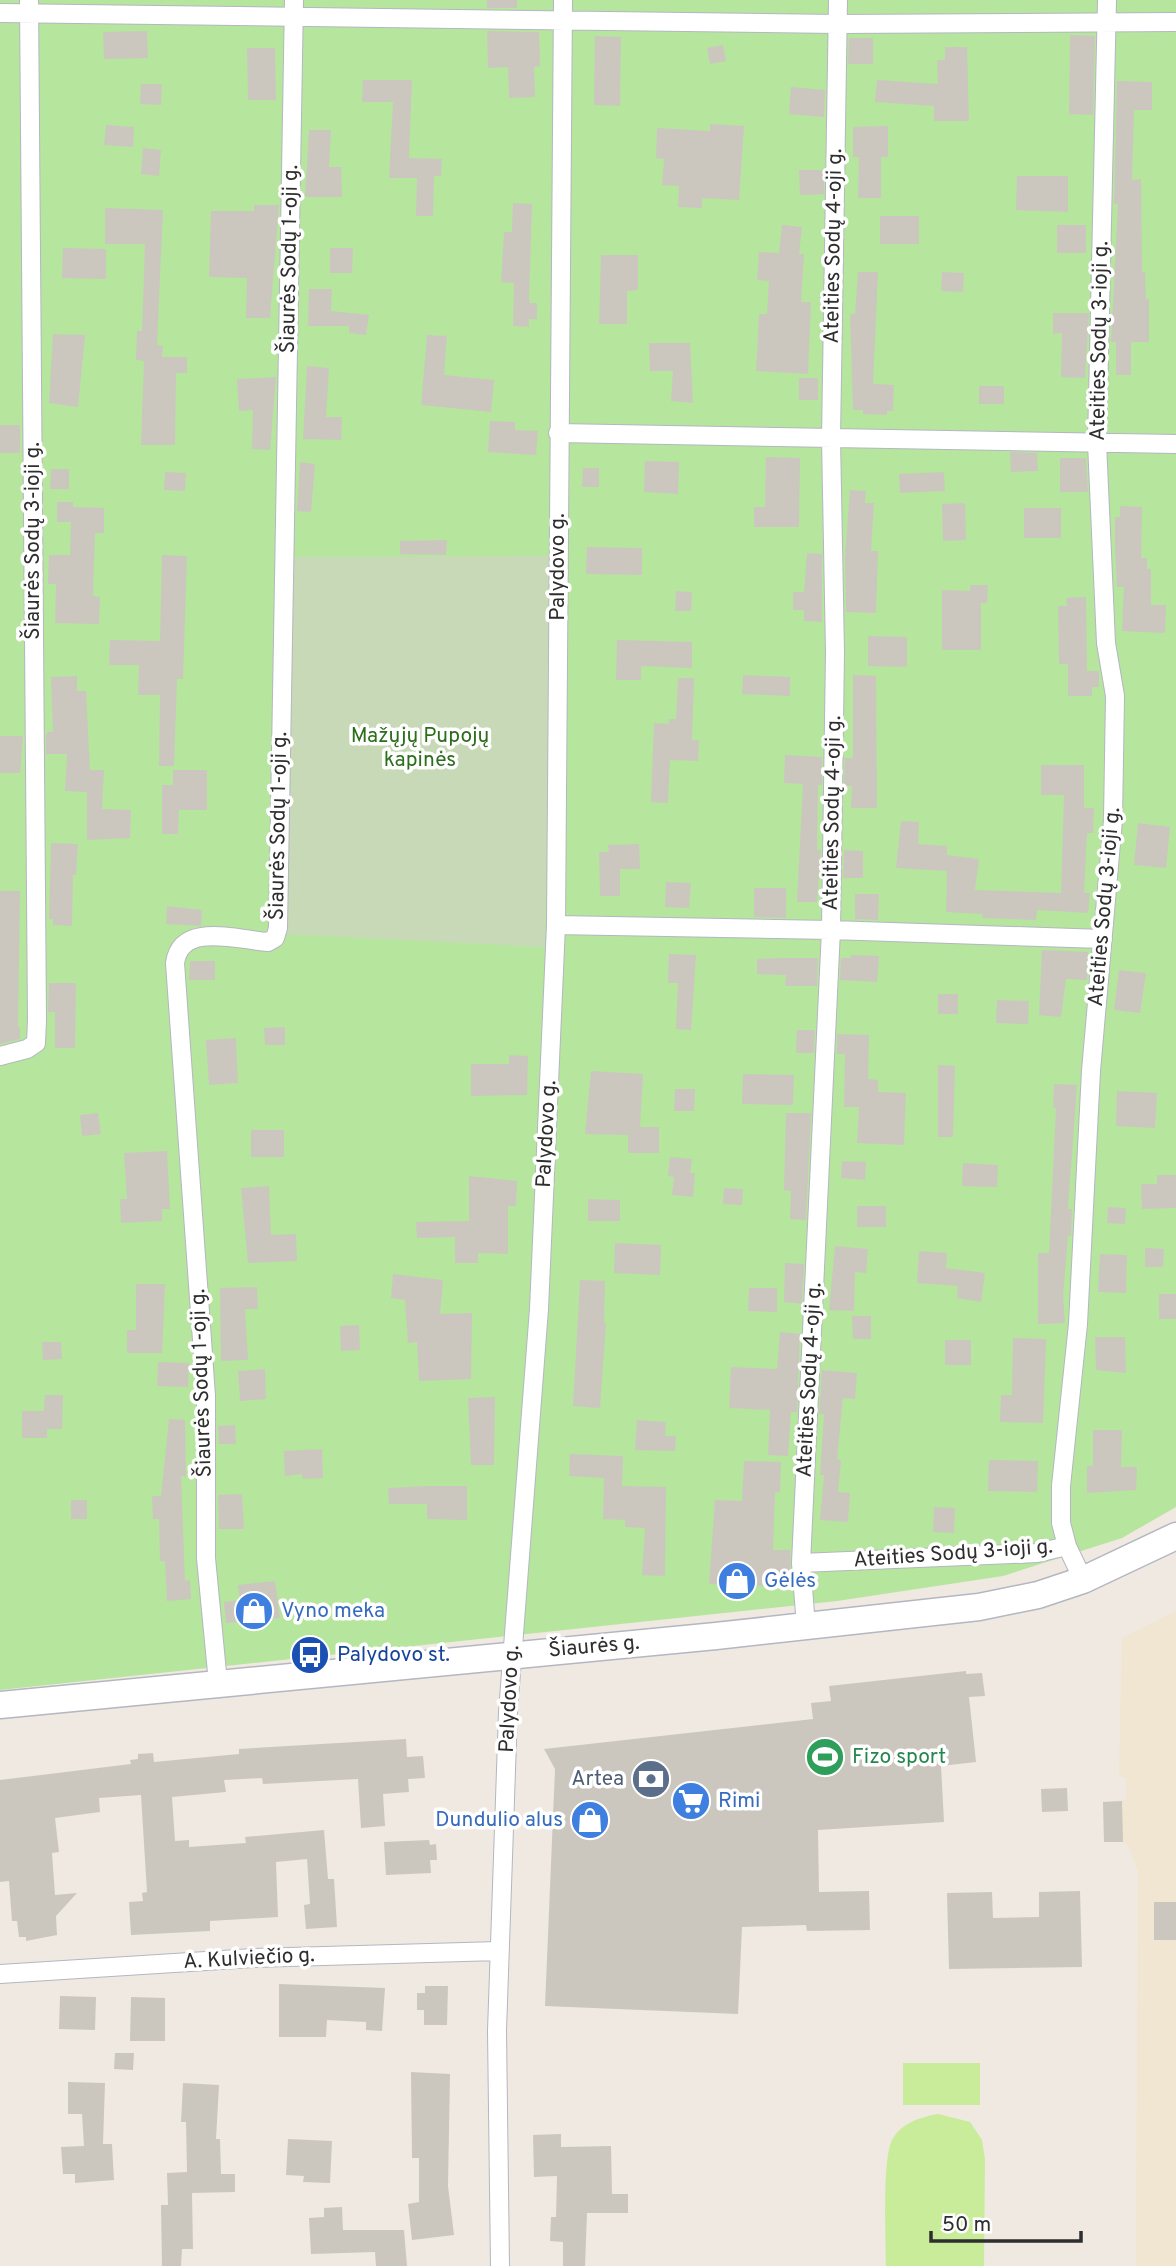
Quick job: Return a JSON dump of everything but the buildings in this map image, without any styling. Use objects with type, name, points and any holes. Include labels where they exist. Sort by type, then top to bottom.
[{"type":"main road","name":"Šiaurės g.","points":[[0,1705],[806,1626],[992,1605],[1038,1595],[1083,1580],[1176,1536]]},
{"type":"street","name":"Palydovo g.","points":[[500,2266],[497,2044],[499,1951],[512,1655],[539,1309],[556,925],[563,0]]},
{"type":"street","name":"Ateities Sodų 4-oji g.","points":[[806,1626],[801,1563],[831,930],[835,652],[831,438],[838,0]]},
{"type":"street","name":"Ateities Sodų 3-ioji g.","points":[[801,1563],[1037,1553],[1067,1546],[1061,1523],[1061,1496],[1078,1324],[1091,1071],[1113,820],[1115,696],[1106,643],[1097,443],[1107,0]]},
{"type":"street","points":[[0,13],[29,7],[294,8],[563,19],[838,24],[1176,22]]},
{"type":"street","name":"Šiaurės Sodų 3-ioji g.","points":[[0,1056],[27,1049],[36,1043],[37,1020],[29,7]]},
{"type":"street","name":"Šiaurės Sodų 1-oji g.","points":[[218,1684],[206,1558],[205,1396],[175,963],[177,951],[187,940],[199,936],[268,943],[275,938],[278,928],[294,8]]},
{"type":"street","points":[[558,433],[1176,444]]},
{"type":"street","points":[[556,925],[1104,939]]},
{"type":"street","points":[[1067,1546],[1083,1580]]},
{"type":"street","name":"A. Kulviečio g.","points":[[0,1974],[253,1958],[499,1951]]},
{"type":"shaded area","points":[[1176,1611],[1176,2266],[1136,2266],[1138,1871],[1129,1847],[1123,1842],[1104,1842],[1103,1802],[1126,1800],[1126,1778],[1119,1777],[1122,1638]]},
{"type":"green space","points":[[0,0],[1176,0],[1176,1507],[1122,1538],[1003,1576],[837,1601],[0,1690]]},
{"type":"green space","name":"Mažųjų Pupojų kapinės","points":[[551,556],[545,947],[282,934],[291,782],[291,557]]},
{"type":"green space","points":[[903,2063],[980,2063],[980,2105],[903,2105]]},
{"type":"green space","points":[[938,2114],[970,2122],[982,2140],[985,2159],[984,2266],[886,2266],[886,2182],[892,2140],[906,2125]]},
{"type":"place","name":"Gėlės","points":[[737,1581]]},
{"type":"place","name":"Vyno meka","points":[[254,1611]]},
{"type":"place","name":"Palydovo st.","points":[[310,1655]]},
{"type":"place","name":"Fizo sport","points":[[825,1757]]},
{"type":"place","name":"Artea","points":[[651,1779]]},
{"type":"place","name":"Rimi","points":[[691,1801]]},
{"type":"place","name":"Dundulio alus","points":[[590,1820]]}]
